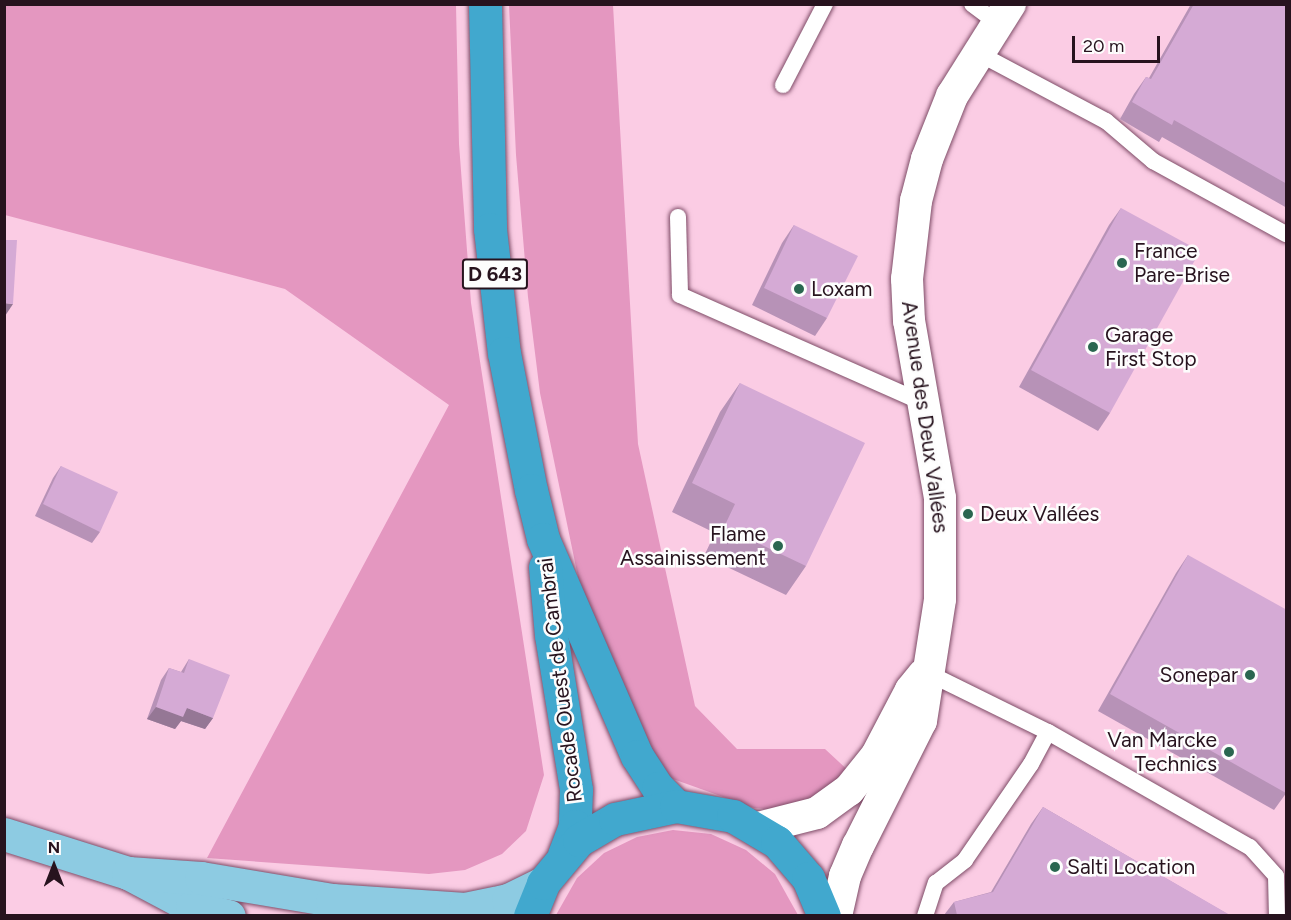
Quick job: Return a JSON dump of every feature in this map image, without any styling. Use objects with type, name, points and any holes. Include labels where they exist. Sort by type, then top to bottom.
[{"type":"highway","name":"Rocade Ouest de Cambrai","points":[[485,4],[488,178],[498,306],[521,446],[543,538],[552,635],[576,790],[575,826],[564,855]]},
{"type":"highway","name":"Rocade Ouest de Cambrai","points":[[543,538],[637,756],[658,788],[676,806]]},
{"type":"highway","points":[[530,915],[543,883],[564,855],[615,819],[676,806],[733,816],[758,828],[794,859],[808,878],[824,915]]},
{"type":"main road","points":[[4,834],[128,873],[192,907],[229,915]]},
{"type":"main road","points":[[128,873],[201,878],[332,900],[465,909],[508,900],[543,883]]},
{"type":"street","name":"Avenue des Deux Vallées","points":[[836,915],[845,876],[858,846],[921,721],[926,672],[940,599],[942,540],[937,473],[922,402],[907,300],[916,201],[944,114],[978,53],[1004,14]]},
{"type":"street","name":"Avenue des Deux Vallées","points":[[758,828],[817,813],[849,790],[877,755],[911,690],[926,672]]},
{"type":"lane","points":[[783,85],[825,4]]},
{"type":"lane","points":[[972,4],[1004,14]]},
{"type":"lane","points":[[978,53],[1106,121],[1153,161],[1287,234]]},
{"type":"lane","points":[[678,217],[680,295],[922,402]]},
{"type":"lane","points":[[926,672],[1048,732],[1250,847],[1276,876],[1277,915]]},
{"type":"lane","points":[[925,915],[929,894],[936,883],[965,860],[1031,764],[1048,732]]},
{"type":"shaded area","points":[[4,5],[456,5],[459,144],[471,303],[544,775],[526,831],[502,854],[465,870],[429,874],[207,858],[449,405],[285,289],[5,215]]},
{"type":"shaded area","points":[[509,5],[613,5],[638,444],[695,706],[737,749],[825,749],[852,774],[828,798],[779,810],[754,808],[673,779],[660,769],[584,606],[540,393],[528,297],[516,155]]},
{"type":"shaded area","points":[[673,830],[711,834],[746,850],[775,874],[798,915],[556,915],[577,878],[604,853],[637,837]]},
{"type":"building","points":[[1194,4],[1287,4],[1287,184],[1174,120],[1172,125],[1132,102],[1146,77],[1151,79]]},
{"type":"building","name":"Garage First Stop","points":[[1121,208],[1200,251],[1110,413],[1031,370]]},
{"type":"building","name":"Loxam","points":[[794,225],[858,256],[827,318],[764,288]]},
{"type":"building","points":[[4,240],[17,240],[13,304],[4,303]]},
{"type":"building","points":[[740,383],[865,443],[806,566],[724,527],[735,504],[692,483]]},
{"type":"building","points":[[61,466],[118,492],[100,532],[43,504]]},
{"type":"building","points":[[1188,555],[1287,610],[1286,793],[1110,694]]},
{"type":"building","points":[[189,659],[230,675],[213,718],[187,708],[183,717],[156,707],[169,668],[184,673]]},
{"type":"building","name":"Salti Location","points":[[1043,807],[1230,915],[957,915],[954,902],[993,892]]},
{"type":"place","name":"France Pare-Brise","points":[[1122,263]]},
{"type":"place","name":"Loxam","points":[[799,289]]},
{"type":"place","name":"Garage First Stop","points":[[1093,347]]},
{"type":"place","name":"Deux Vallées","points":[[968,514]]},
{"type":"place","name":"Flame Assainissement","points":[[778,546]]},
{"type":"place","name":"Sonepar","points":[[1250,675]]},
{"type":"place","name":"Van Marcke Technics","points":[[1229,752]]},
{"type":"place","name":"Salti Location","points":[[1055,867]]}]
